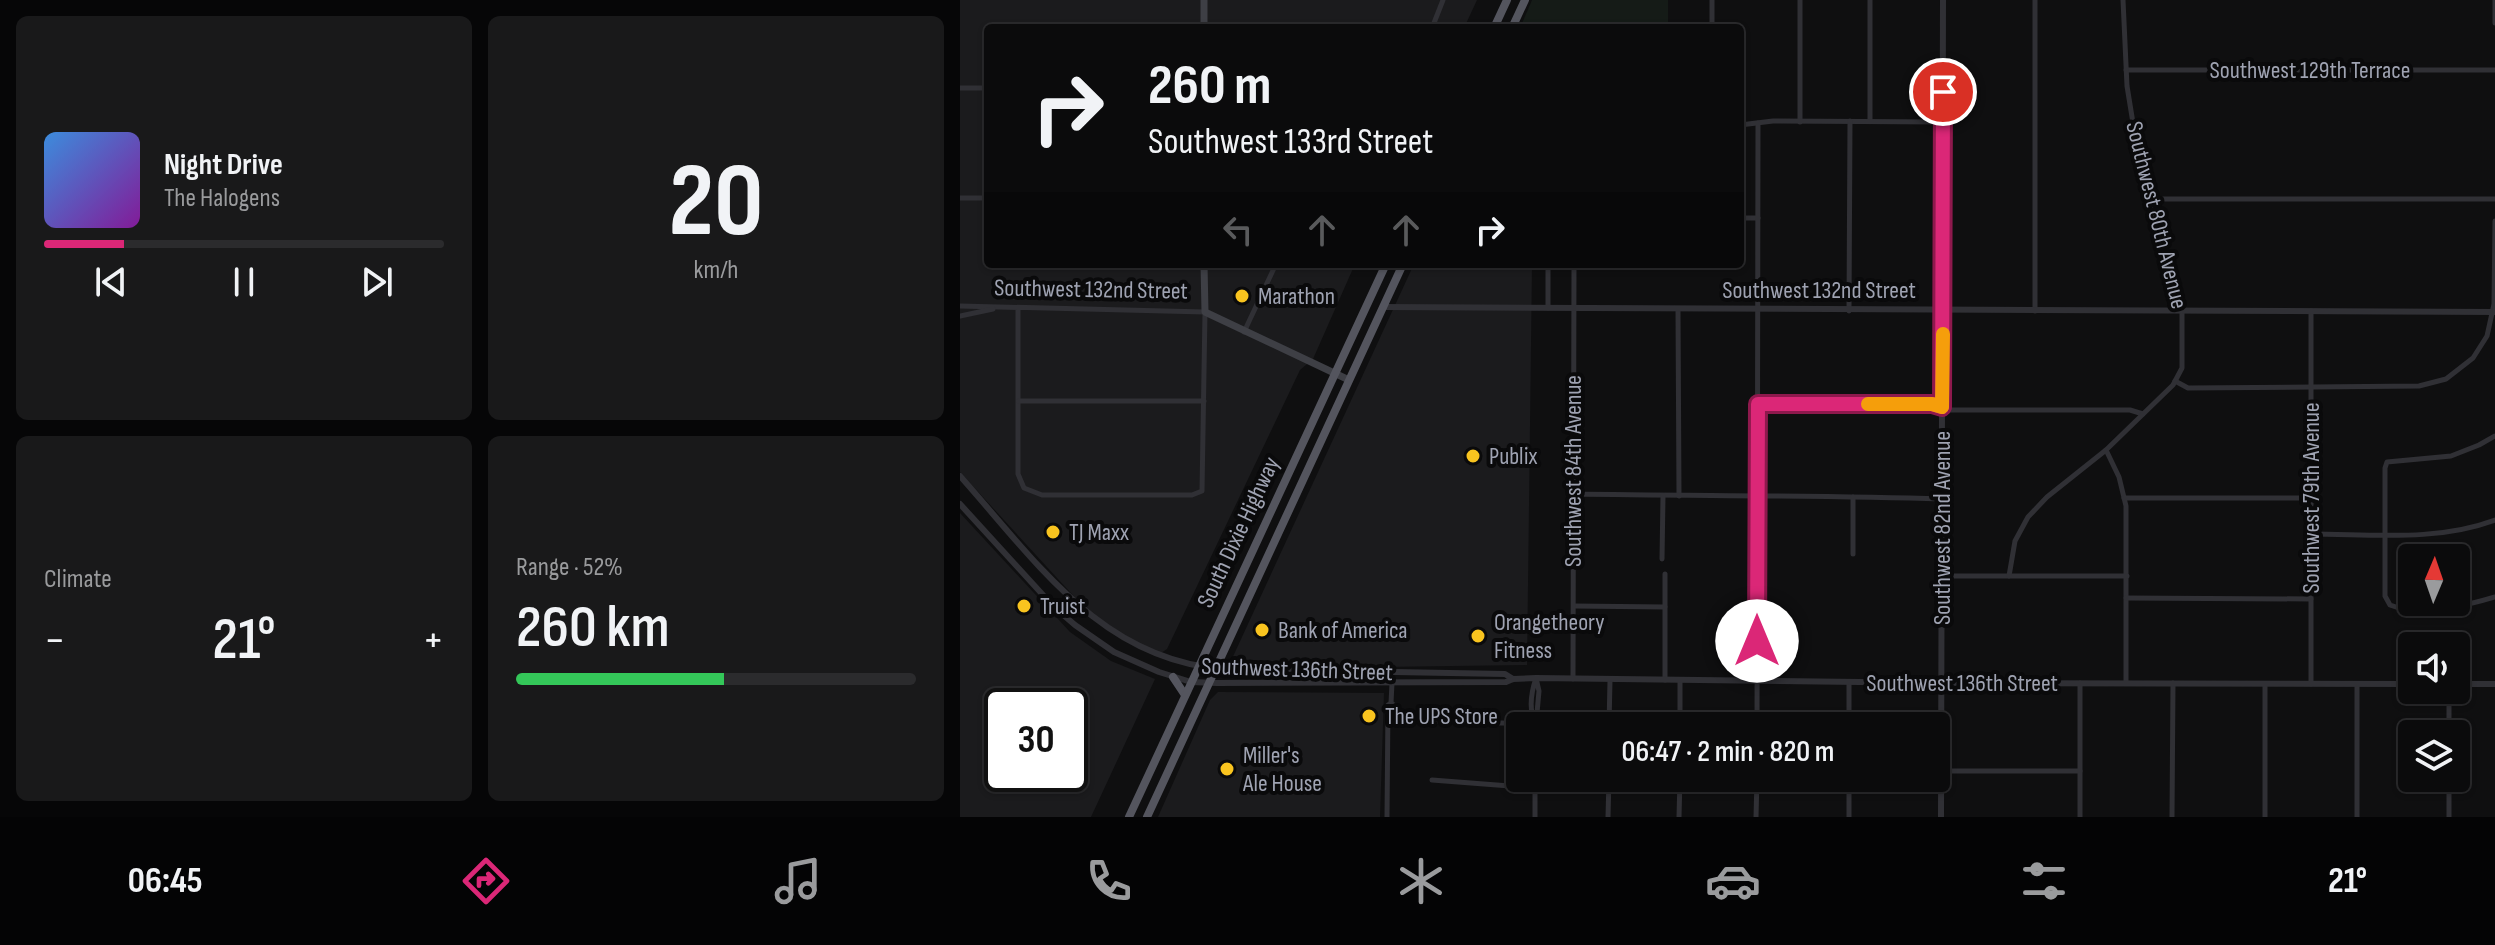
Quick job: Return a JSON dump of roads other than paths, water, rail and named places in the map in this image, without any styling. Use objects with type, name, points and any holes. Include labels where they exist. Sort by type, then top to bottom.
[{"type":"highway","points":[[1496,24],[1507,0]]},
{"type":"highway","points":[[1514,24],[1525,0]]},
{"type":"highway","name":"South Dixie Highway","points":[[1129,817],[1384,268]]},
{"type":"highway","name":"South Dixie Highway","points":[[1147,817],[1401,268]]},
{"type":"highway","points":[[1368,300],[1383,307]]},
{"type":"highway","points":[[1173,677],[1185,695]]},
{"type":"main road","points":[[1204,0],[1204,24]]},
{"type":"main road","points":[[1204,268],[1205,312]]},
{"type":"main road","name":"Southwest 132nd Street","points":[[1205,312],[1349,380]]},
{"type":"street","points":[[1434,24],[1443,0]]},
{"type":"street","points":[[1712,0],[1712,24]]},
{"type":"street","points":[[1800,0],[1800,122]]},
{"type":"street","points":[[1870,0],[1870,121]]},
{"type":"street","name":"Southwest 82nd Avenue","points":[[1941,712],[1943,0]]},
{"type":"street","points":[[2035,0],[2035,311]]},
{"type":"street","name":"Southwest 80th Avenue","points":[[2123,0],[2126,70],[2138,154],[2148,199],[2182,301],[2183,363],[2175,381]]},
{"type":"street","points":[[2495,0],[2495,23]]},
{"type":"street","name":"Southwest 129th Terrace","points":[[2126,70],[2495,70]]},
{"type":"street","points":[[960,88],[984,88]]},
{"type":"street","points":[[1849,311],[1850,121]]},
{"type":"street","points":[[1744,125],[1943,122]]},
{"type":"street","points":[[1757,712],[1758,123]]},
{"type":"street","points":[[960,198],[984,198]]},
{"type":"street","points":[[2148,199],[2495,199]]},
{"type":"street","points":[[1744,218],[1758,218]]},
{"type":"street","points":[[2009,576],[2015,541],[2028,517],[2047,497],[2106,450],[2175,381],[2188,388],[2432,385],[2452,376],[2467,364],[2485,341],[2494,312],[2495,221]]},
{"type":"street","points":[[1244,332],[1274,268]]},
{"type":"street","points":[[1548,268],[1548,309]]},
{"type":"street","name":"Southwest 84th Avenue","points":[[1573,679],[1574,268]]},
{"type":"street","name":"Southwest 132nd Street","points":[[960,306],[1205,312]]},
{"type":"street","name":"Southwest 132nd Street","points":[[1383,307],[2494,312]]},
{"type":"street","points":[[960,316],[1006,308]]},
{"type":"street","points":[[1018,308],[1018,474],[1024,488],[1042,495],[1192,495],[1200,492],[1204,485],[1205,312]]},
{"type":"street","points":[[1678,310],[1679,496]]},
{"type":"street","name":"Southwest 79th Avenue","points":[[2311,311],[2311,684]]},
{"type":"street","points":[[1019,401],[1204,401]]},
{"type":"street","points":[[1758,404],[1932,404],[1950,410],[2130,410],[2143,414]]},
{"type":"street","points":[[2495,436],[2451,456],[2387,462],[2385,535],[2385,596],[2390,605],[2403,609],[2444,608],[2495,597]]},
{"type":"street","points":[[2106,450],[2116,468],[2124,498],[2126,683]]},
{"type":"street","name":"Southwest 136th Street","points":[[960,476],[1062,590],[1092,618],[1141,648],[1216,669],[1505,674],[1513,679]]},
{"type":"street","points":[[1573,494],[1942,499]]},
{"type":"street","points":[[1662,559],[1663,496]]},
{"type":"street","points":[[1853,497],[1853,554]]},
{"type":"street","points":[[2124,498],[2311,498]]},
{"type":"street","name":"Southwest 136th Street","points":[[960,504],[1053,606],[1075,625],[1131,661],[1191,682],[1506,682],[1536,678],[2398,684]]},
{"type":"street","points":[[1266,520],[1281,527]]},
{"type":"street","points":[[2311,534],[2443,533],[2495,520]]},
{"type":"street","points":[[1665,574],[1665,680]]},
{"type":"street","points":[[1942,576],[2127,576]]},
{"type":"street","points":[[2126,598],[2311,599]]},
{"type":"street","points":[[1574,606],[1665,607]]},
{"type":"street","points":[[1387,817],[1390,725],[1394,718],[1390,673]]},
{"type":"street","points":[[1531,712],[1536,678]]},
{"type":"street","points":[[1609,712],[1610,680]]},
{"type":"street","points":[[1680,680],[1680,712]]},
{"type":"street","points":[[1849,682],[1849,712]]},
{"type":"street","points":[[2080,683],[2080,817]]},
{"type":"street","points":[[2172,817],[2173,683]]},
{"type":"street","points":[[2265,684],[2265,817]]},
{"type":"street","points":[[2357,684],[2357,817]]},
{"type":"street","points":[[2470,684],[2495,684]]},
{"type":"street","points":[[1435,721],[1506,724]]},
{"type":"street","points":[[1950,771],[2080,771]]},
{"type":"street","points":[[1432,780],[1506,786]]},
{"type":"street","points":[[1535,792],[1535,817]]},
{"type":"street","points":[[1608,817],[1609,792]]},
{"type":"street","points":[[1679,817],[1680,792]]},
{"type":"street","points":[[1756,817],[1757,792]]},
{"type":"street","points":[[1849,792],[1849,817]]},
{"type":"street","name":"Southwest 82nd Avenue","points":[[1941,792],[1941,817]]},
{"type":"street","points":[[2449,792],[2449,817]]},
{"type":"place","name":"Marathon","points":[[1242,296]]},
{"type":"place","name":"Publix","points":[[1473,456]]},
{"type":"place","name":"TJ Maxx","points":[[1053,532]]},
{"type":"place","name":"Truist","points":[[1024,606]]},
{"type":"place","name":"Bank of America","points":[[1262,630]]},
{"type":"place","name":"Orangetheory Fitness","points":[[1478,636]]},
{"type":"place","name":"The UPS Store","points":[[1369,716]]},
{"type":"place","name":"Miller's Ale House","points":[[1227,769]]}]
